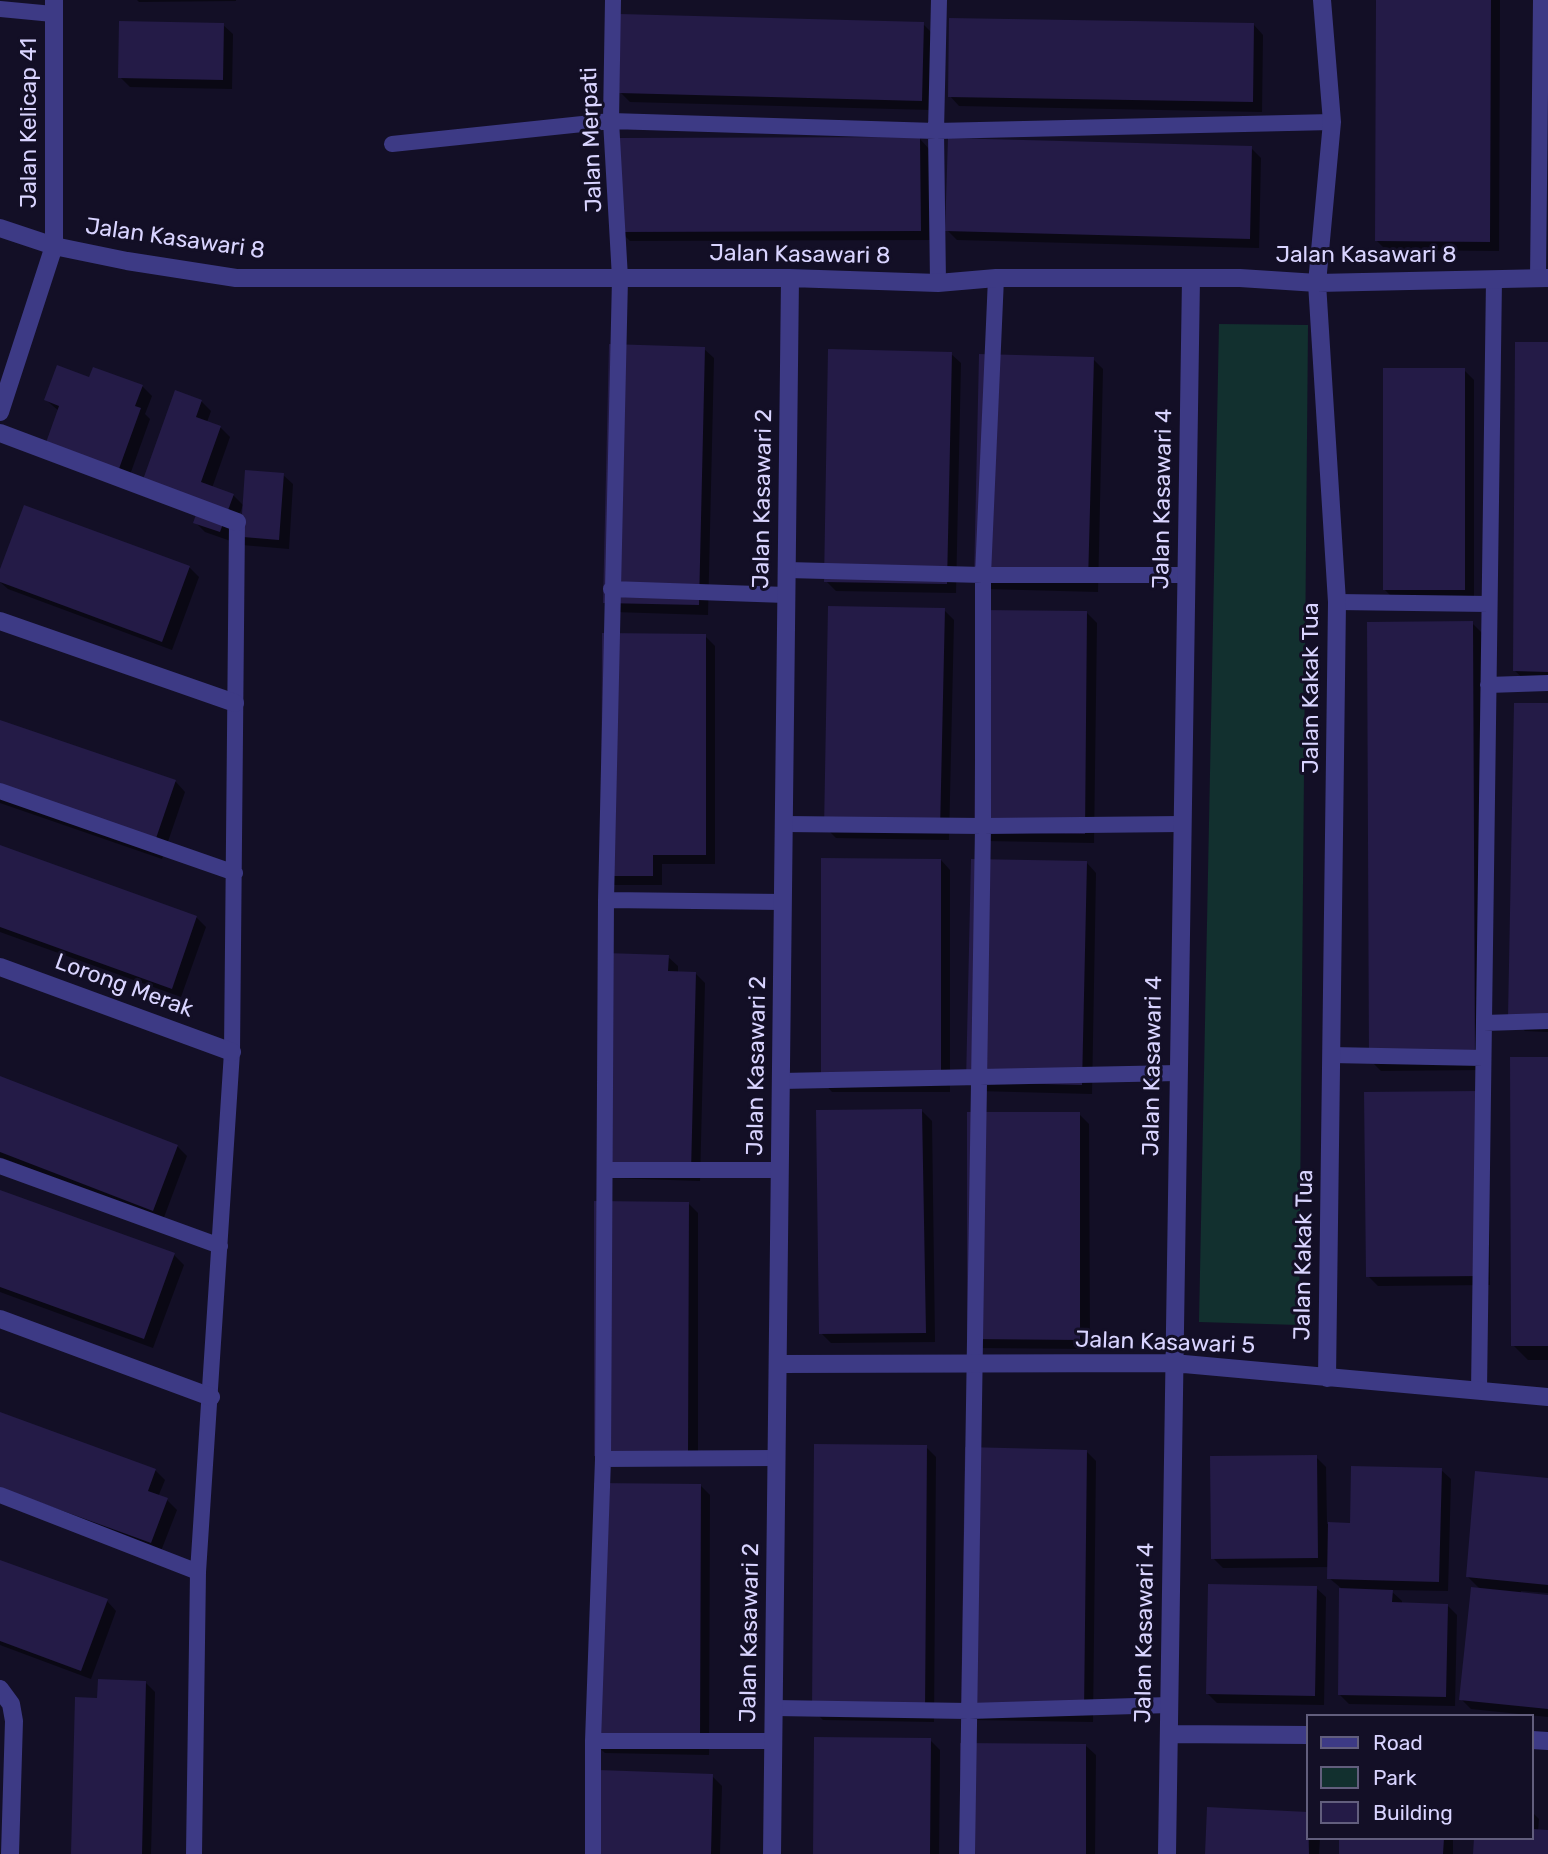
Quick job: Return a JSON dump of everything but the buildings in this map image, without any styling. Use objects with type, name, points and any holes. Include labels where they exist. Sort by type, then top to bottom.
[{"type":"street","name":"Jalan Kakak Tua","points":[[1322,0],[1332,122],[1317,283],[1337,602],[1326,1378]]},
{"type":"street","name":"Jalan Kelicap 41","points":[[0,412],[54,246],[54,7]]},
{"type":"street","name":"Jalan Kasawari 8","points":[[0,228],[54,246],[127,261],[236,278],[790,278],[938,283],[996,278],[1240,278],[1317,283],[1543,278]]},
{"type":"street","name":"Jalan Kasawari 2","points":[[772,1854],[790,278]]},
{"type":"street","name":"Jalan Kasawari 4","points":[[1167,1854],[1191,278]]},
{"type":"street","points":[[0,433],[237,522]]},
{"type":"street","points":[[0,621],[235,703]]},
{"type":"street","name":"Lorong Merak","points":[[0,967],[232,1052]]},
{"type":"street","points":[[0,1320],[211,1397]]},
{"type":"street","name":"Jalan Kasawari 5","points":[[778,1363],[1173,1363],[1548,1397]]},
{"type":"street","points":[[0,1689],[10,1704],[14,1721],[10,1854]]},
{"type":"street","points":[[1169,1734],[1306,1735]]},
{"type":"lane","name":"Jalan Merpati","points":[[593,1854],[593,1741],[603,1459],[606,900],[611,589],[620,278],[611,121],[613,0]]},
{"type":"lane","points":[[938,283],[936,131],[939,0]]},
{"type":"lane","points":[[1541,0],[1544,86],[1543,278]]},
{"type":"lane","points":[[0,9],[54,7]]},
{"type":"lane","points":[[393,144],[611,121],[936,131],[1332,122]]},
{"type":"lane","points":[[967,1854],[983,826],[983,575],[996,278]]},
{"type":"lane","points":[[1479,1391],[1494,279]]},
{"type":"lane","points":[[194,1854],[198,1572],[232,1052],[237,522]]},
{"type":"lane","points":[[787,570],[983,575],[1186,575]]},
{"type":"lane","points":[[611,589],[786,594]]},
{"type":"lane","points":[[1337,602],[1489,604]]},
{"type":"lane","points":[[1488,685],[1548,683]]},
{"type":"lane","points":[[0,791],[235,873]]},
{"type":"lane","points":[[784,824],[1182,824]]},
{"type":"lane","points":[[606,900],[783,902]]},
{"type":"lane","points":[[1484,1023],[1548,1021]]},
{"type":"lane","points":[[1331,1055],[1483,1058]]},
{"type":"lane","points":[[781,1081],[1178,1073]]},
{"type":"lane","points":[[0,1166],[220,1246]]},
{"type":"lane","points":[[606,1170],[780,1170]]},
{"type":"lane","points":[[603,1459],[777,1458]]},
{"type":"lane","points":[[0,1495],[198,1572]]},
{"type":"lane","points":[[774,1708],[969,1711],[1169,1705]]},
{"type":"lane","points":[[593,1741],[774,1741]]},
{"type":"green space","points":[[1219,324],[1308,325],[1299,1325],[1199,1322]]}]
